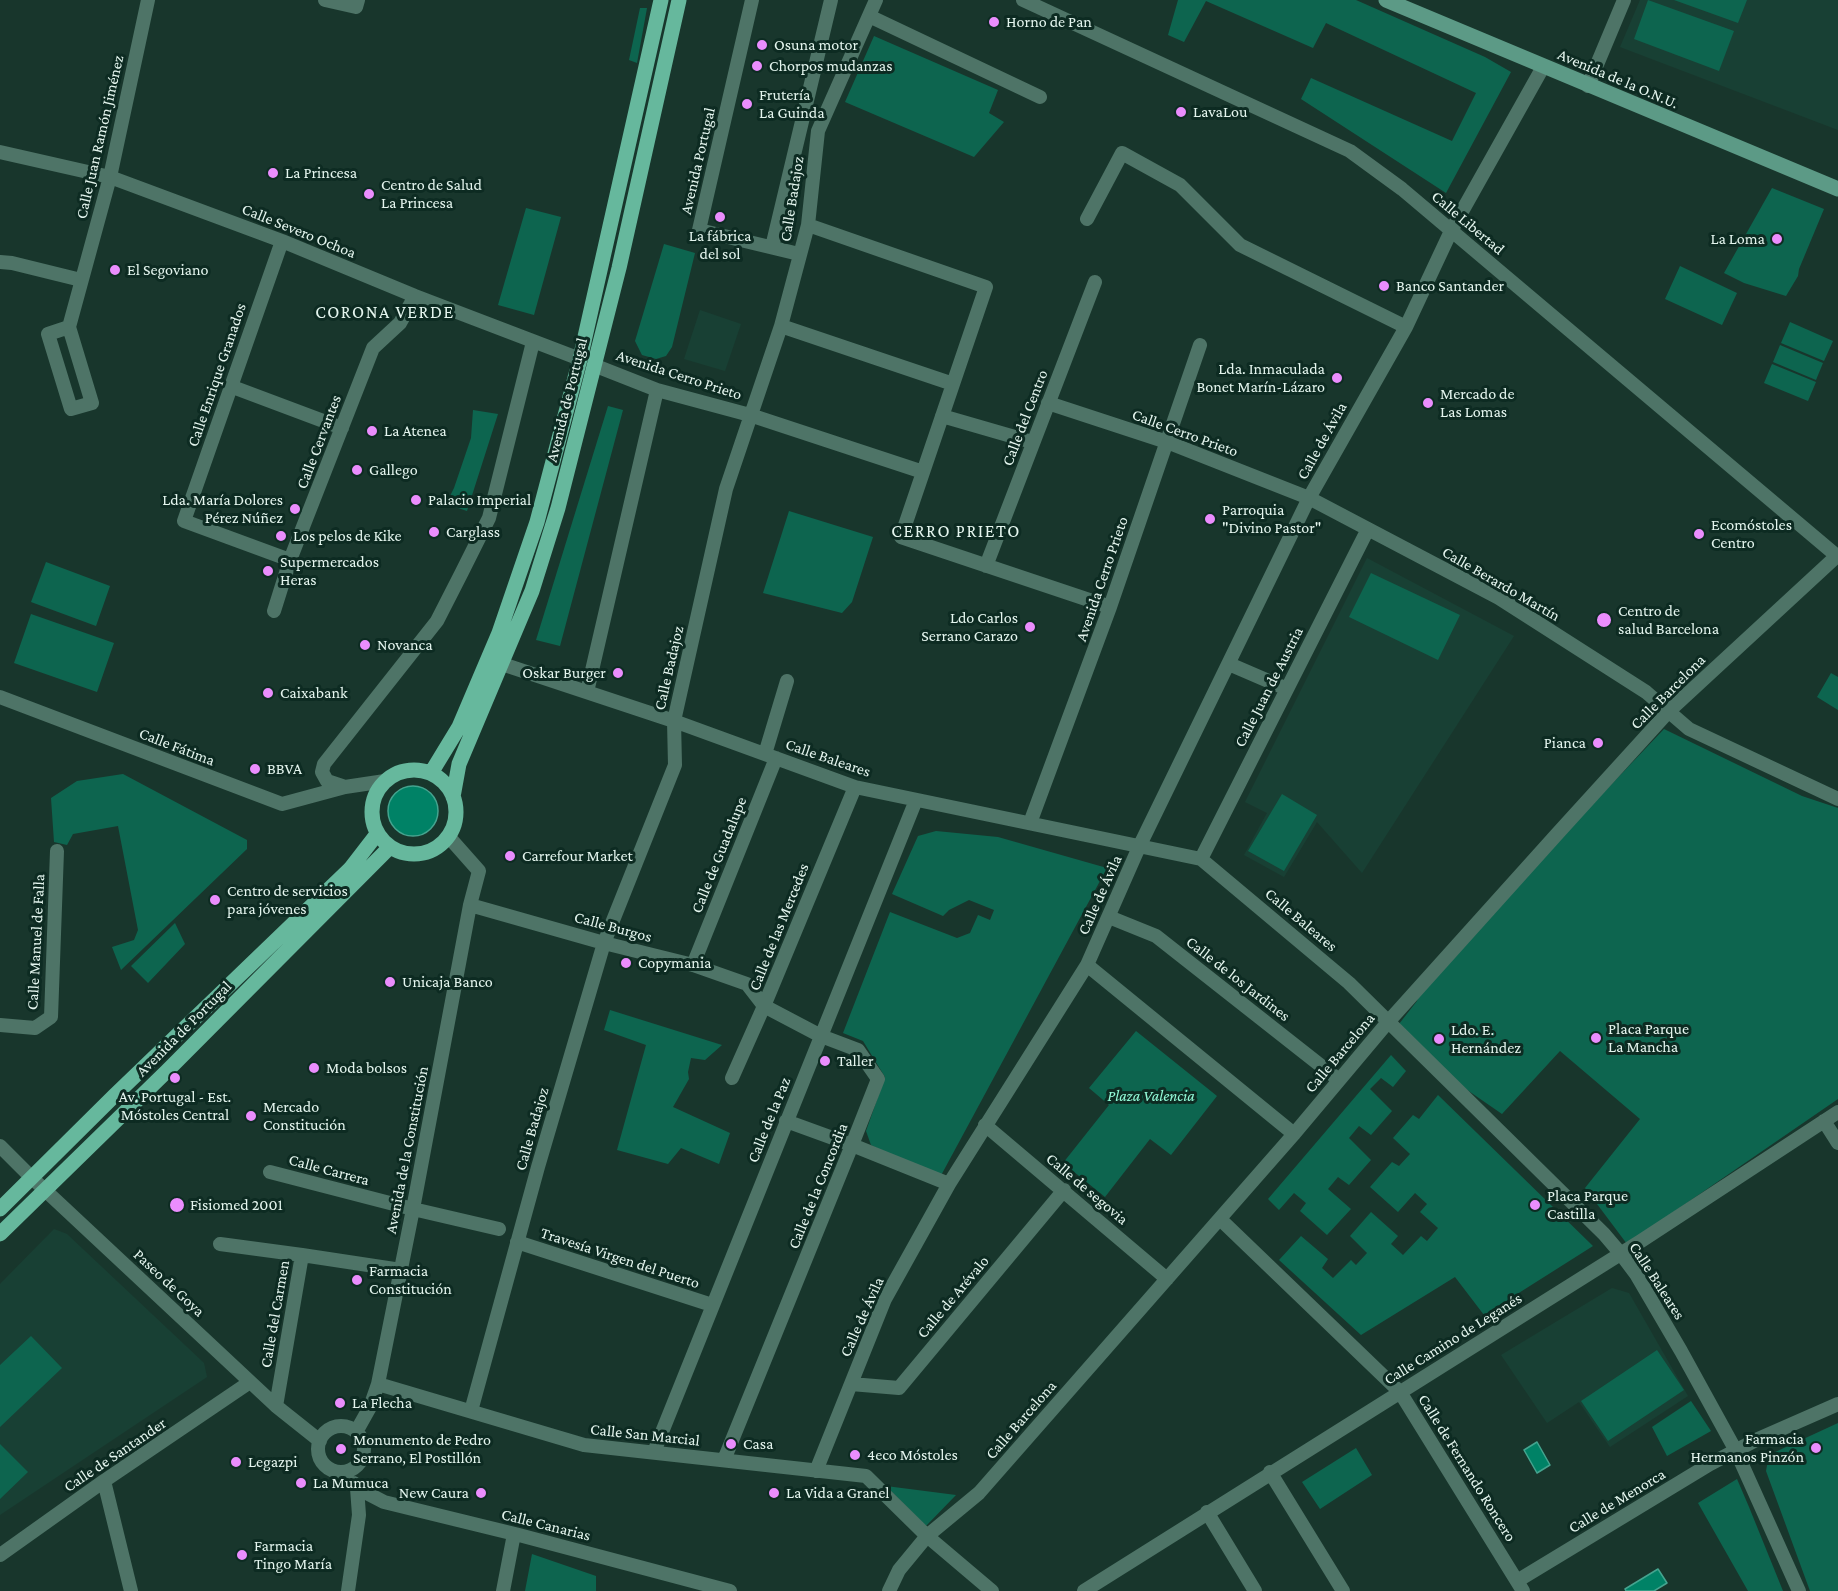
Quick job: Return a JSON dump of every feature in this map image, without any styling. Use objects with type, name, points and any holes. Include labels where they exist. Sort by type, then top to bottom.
[{"type":"main road","name":"Avenida de Portugal","points":[[431,773],[459,727],[499,633],[537,522],[580,359],[661,0]]},
{"type":"main road","name":"Avenida de Portugal","points":[[453,797],[459,764],[532,591],[558,508],[596,366],[679,0]]},
{"type":"main road","points":[[410,770],[431,773],[447,786],[453,797],[456,813],[448,836],[436,848],[419,854],[404,853],[390,847],[377,834],[372,818],[375,794],[385,781],[398,773],[410,770]]},
{"type":"main road","name":"Avenida de Portugal","points":[[0,1209],[350,869],[377,834]]},
{"type":"main road","name":"Avenida de Portugal","points":[[0,1234],[175,1063],[390,847]]},
{"type":"street","name":"Calle Juan Ramón Jiménez","points":[[81,280],[110,177],[148,0]]},
{"type":"street","points":[[325,0],[356,7],[358,0]]},
{"type":"street","name":"Avenida Portugal","points":[[752,0],[699,230],[799,254]]},
{"type":"street","name":"Calle Badajoz","points":[[772,247],[831,0]]},
{"type":"street","name":"Calle Badajoz","points":[[471,1411],[517,1242],[604,943],[675,765],[674,721],[726,489],[781,326],[808,225],[819,131],[876,0]]},
{"type":"street","name":"Calle Libertad","points":[[1023,0],[1350,151],[1402,189],[1838,556]]},
{"type":"street","name":"Avenida de la O.N.U.","points":[[1386,0],[1838,189]]},
{"type":"street","points":[[1588,86],[1624,0]]},
{"type":"street","points":[[869,16],[1040,97]]},
{"type":"street","name":"Calle de Ávila","points":[[816,1471],[885,1299],[949,1184],[1087,965],[1139,847],[1309,498],[1406,327],[1451,231],[1542,67]]},
{"type":"street","name":"Calle Severo Ochoa","points":[[0,152],[110,177],[282,241],[415,296],[580,359]]},
{"type":"street","points":[[1087,219],[1122,153],[1180,185],[1240,245],[1406,327]]},
{"type":"street","points":[[808,225],[986,287],[901,537],[1110,607]]},
{"type":"street","name":"Calle Enrique Granados","points":[[282,241],[184,521],[290,560]]},
{"type":"street","points":[[0,262],[81,280],[69,327],[92,403],[71,409],[48,334],[69,327]]},
{"type":"street","name":"Calle del Centro","points":[[986,566],[1095,282]]},
{"type":"street","name":"Calle Cervantes","points":[[274,611],[290,560],[374,348],[400,323],[415,296]]},
{"type":"street","points":[[781,326],[953,384]]},
{"type":"street","points":[[345,787],[327,781],[322,772],[324,764],[437,621],[462,573],[489,518],[533,342]]},
{"type":"street","name":"Avenida Cerro Prieto","points":[[1030,823],[1110,607],[1200,345]]},
{"type":"street","name":"Avenida Cerro Prieto","points":[[596,366],[657,390],[750,416],[923,472]]},
{"type":"street","points":[[230,386],[342,428]]},
{"type":"street","points":[[587,692],[657,390]]},
{"type":"street","name":"Calle Cerro Prieto","points":[[1048,403],[1167,442],[1309,498]]},
{"type":"street","points":[[942,416],[1032,442]]},
{"type":"street","name":"Calle Berardo Martín","points":[[1309,498],[1499,598],[1646,692],[1689,729],[1838,799]]},
{"type":"street","name":"Calle Juan de Austria","points":[[1201,859],[1368,529]]},
{"type":"street","name":"Calle Barcelona","points":[[889,1591],[899,1570],[927,1536],[979,1492],[1294,1134],[1388,1022],[1669,711],[1838,556]]},
{"type":"street","points":[[1229,663],[1287,689]]},
{"type":"street","name":"Calle Baleares","points":[[502,664],[674,721],[855,787],[1201,859],[1349,983],[1621,1254],[1636,1274],[1682,1351],[1736,1451],[1799,1591]]},
{"type":"street","name":"Calle de Guadalupe","points":[[693,965],[771,756],[787,681]]},
{"type":"street","name":"Calle Fátima","points":[[0,697],[282,804],[345,787],[385,781]]},
{"type":"street","name":"Calle de las Mercedes","points":[[732,1078],[855,787]]},
{"type":"street","name":"Calle de la Paz","points":[[654,1452],[916,800]]},
{"type":"street","name":"Avenida de la Constitución","points":[[356,1432],[370,1407],[378,1384],[470,905],[479,871],[448,836]]},
{"type":"street","name":"Calle Manuel de Falla","points":[[0,1025],[35,1028],[51,1017],[57,851]]},
{"type":"street","name":"Calle Burgos","points":[[470,905],[604,943],[693,965],[747,984]]},
{"type":"street","name":"Calle de los Jardines","points":[[1109,917],[1156,936],[1340,1080]]},
{"type":"street","points":[[1087,965],[1294,1134]]},
{"type":"street","name":"Calle de la Concordia","points":[[724,1460],[878,1079],[858,1050],[821,1036],[764,1006],[747,984]]},
{"type":"street","name":"Calle Camino de Leganés","points":[[1084,1591],[1270,1472],[1621,1254],[1838,1112]]},
{"type":"street","points":[[786,1121],[949,1184]]},
{"type":"street","points":[[1824,1121],[1838,1143]]},
{"type":"street","name":"Calle de segovia","points":[[985,1125],[1167,1279]]},
{"type":"street","name":"Paseo de Goya","points":[[0,1146],[31,1178],[276,1407],[320,1441]]},
{"type":"street","name":"Calle Carrera","points":[[270,1172],[499,1229]]},
{"type":"street","name":"Calle de Arévalo","points":[[851,1384],[899,1388],[1064,1190]]},
{"type":"street","name":"Calle de Fernando Roncero","points":[[1220,1219],[1400,1392],[1520,1586]]},
{"type":"street","name":"Travesía Virgen del Puerto","points":[[517,1242],[712,1305]]},
{"type":"street","points":[[220,1244],[302,1254]]},
{"type":"street","name":"Calle del Carmen","points":[[276,1407],[302,1254],[400,1270]]},
{"type":"street","name":"Calle de Santander","points":[[0,1555],[250,1382]]},
{"type":"street","name":"Calle San Marcial","points":[[378,1384],[584,1445],[867,1476],[927,1536],[992,1591]]},
{"type":"street","name":"Calle de Menorca","points":[[1520,1586],[1710,1464],[1838,1404]]},
{"type":"street","points":[[333,1428],[349,1428],[356,1432],[361,1438],[363,1454],[355,1467],[337,1472],[324,1465],[318,1456],[322,1435],[333,1428]]},
{"type":"street","points":[[347,1471],[357,1488],[359,1515],[348,1591]]},
{"type":"street","points":[[1270,1472],[1342,1591]]},
{"type":"street","points":[[104,1481],[131,1591]]},
{"type":"street","name":"Calle Canarias","points":[[357,1488],[384,1502],[730,1591]]},
{"type":"street","points":[[1207,1512],[1255,1591]]},
{"type":"street","points":[[503,1591],[514,1534]]},
{"type":"shaded area","points":[[1640,0],[1838,0],[1838,130],[1620,47]]},
{"type":"shaded area","points":[[700,310],[741,324],[725,371],[684,359]]},
{"type":"shaded area","points":[[1367,558],[1514,636],[1362,873],[1317,822],[1284,877],[1244,855],[1267,813],[1245,802]]},
{"type":"shaded area","points":[[413,786],[422,788],[433,797],[438,811],[436,820],[427,831],[413,836],[404,834],[393,825],[388,811],[390,802],[399,791]]},
{"type":"shaded area","points":[[54,1229],[67,1234],[204,1363],[207,1377],[0,1515],[0,1284]]},
{"type":"shaded area","points":[[1612,1288],[1629,1293],[1688,1396],[1610,1447],[1579,1402],[1547,1423],[1501,1355]]},
{"type":"shaded area","points":[[1537,1442],[1550,1465],[1537,1473],[1524,1450]]},
{"type":"shaded area","points":[[1658,1569],[1667,1583],[1654,1591],[1626,1591],[1625,1589]]},
{"type":"green space","points":[[1178,0],[1356,0],[1485,57],[1511,72],[1446,193],[1301,99],[1311,78],[1452,141],[1476,93],[1326,23],[1313,48],[1206,1],[1184,42],[1168,35]]},
{"type":"green space","points":[[1648,0],[1734,31],[1719,71],[1634,39]]},
{"type":"green space","points":[[1674,0],[1747,0],[1738,23]]},
{"type":"green space","points":[[640,8],[647,8],[637,63],[629,60]]},
{"type":"green space","points":[[874,36],[998,90],[989,113],[1004,122],[974,157],[845,102]]},
{"type":"green space","name":"La Loma","points":[[1772,188],[1824,209],[1798,276],[1786,296],[1744,283],[1724,273]]},
{"type":"green space","points":[[526,208],[561,217],[534,315],[498,305]]},
{"type":"green space","points":[[664,244],[695,253],[672,347],[666,356],[656,359],[642,355],[635,341]]},
{"type":"green space","points":[[1680,266],[1737,293],[1722,325],[1665,299]]},
{"type":"green space","points":[[1790,322],[1833,341],[1824,361],[1781,343]]},
{"type":"green space","points":[[1780,345],[1823,363],[1816,380],[1773,362]]},
{"type":"green space","points":[[1772,364],[1816,382],[1808,401],[1764,383]]},
{"type":"green space","points":[[608,406],[623,410],[560,646],[536,640]]},
{"type":"green space","points":[[473,410],[498,414],[467,511],[446,504],[454,488],[471,438]]},
{"type":"green space","points":[[789,511],[873,537],[852,602],[842,613],[763,593]]},
{"type":"green space","points":[[46,562],[110,586],[96,626],[31,602]]},
{"type":"green space","points":[[1371,573],[1460,615],[1438,660],[1349,617]]},
{"type":"green space","points":[[31,614],[114,643],[97,692],[14,663]]},
{"type":"green space","points":[[1831,673],[1838,677],[1838,710],[1817,697]]},
{"type":"green space","points":[[1664,729],[1802,796],[1838,808],[1838,1099],[1627,1244],[1585,1188],[1640,1119],[1560,1051],[1502,1114],[1460,1085],[1399,1024],[1417,1001],[1420,986]]},
{"type":"green space","points":[[123,774],[247,840],[247,849],[121,970],[112,947],[134,940],[138,930],[118,826],[73,834],[67,845],[54,842],[51,798],[77,781]]},
{"type":"green space","points":[[1282,794],[1317,815],[1284,871],[1248,851]]},
{"type":"green space","points":[[936,831],[998,837],[1107,868],[938,1181],[871,1145],[866,1131],[885,1077],[863,1041],[843,1033],[890,912],[957,938],[970,933],[978,915],[990,920],[994,910],[969,900],[949,910],[943,916],[892,894],[918,836]]},
{"type":"green space","points":[[175,923],[185,944],[148,983],[131,966]]},
{"type":"green space","points":[[610,1010],[722,1045],[705,1060],[691,1058],[689,1079],[673,1107],[730,1133],[719,1164],[681,1148],[668,1164],[617,1150],[646,1045],[604,1030]]},
{"type":"green space","name":"Plaza Valencia","points":[[1136,1031],[1217,1096],[1171,1155],[1150,1139],[1105,1197],[1063,1163],[1109,1105],[1089,1088]]},
{"type":"green space","points":[[1391,1055],[1406,1071],[1393,1087],[1381,1078],[1370,1089],[1392,1111],[1371,1135],[1359,1126],[1349,1138],[1371,1160],[1349,1185],[1338,1177],[1328,1189],[1351,1209],[1327,1235],[1300,1211],[1306,1203],[1294,1193],[1279,1210],[1268,1199]]},
{"type":"green space","points":[[1438,1095],[1593,1246],[1484,1315],[1455,1277],[1361,1335],[1279,1260],[1301,1236],[1328,1259],[1322,1268],[1333,1278],[1351,1260],[1356,1265],[1367,1253],[1350,1236],[1371,1212],[1398,1236],[1391,1244],[1403,1255],[1421,1236],[1427,1241],[1438,1228],[1420,1212],[1427,1204],[1415,1193],[1398,1212],[1370,1187],[1392,1162],[1399,1166],[1410,1154],[1393,1138],[1413,1115],[1419,1119]]},
{"type":"green space","points":[[31,1336],[62,1368],[0,1427],[0,1365]]},
{"type":"green space","points":[[1657,1350],[1684,1390],[1608,1441],[1581,1401]]},
{"type":"green space","points":[[1691,1401],[1711,1431],[1667,1456],[1652,1427]]},
{"type":"green space","points":[[1838,1423],[1838,1591],[1810,1591],[1766,1471],[1768,1460],[1773,1453]]},
{"type":"green space","points":[[0,1444],[28,1472],[0,1499]]},
{"type":"green space","points":[[1356,1448],[1372,1475],[1320,1509],[1302,1482]]},
{"type":"green space","points":[[1737,1479],[1783,1591],[1748,1591],[1698,1503]]},
{"type":"green space","points":[[886,1486],[956,1495],[926,1526]]},
{"type":"green space","points":[[532,1554],[596,1576],[596,1591],[525,1591]]},
{"type":"place","name":"Horno de Pan","points":[[994,22]]},
{"type":"place","name":"Osuna motor","points":[[762,45]]},
{"type":"place","name":"Chorpos mudanzas","points":[[757,66]]},
{"type":"place","name":"Frutería La Guinda","points":[[747,104]]},
{"type":"place","name":"LavaLou","points":[[1181,112]]},
{"type":"place","name":"La Princesa","points":[[273,173]]},
{"type":"place","name":"Centro de Salud La Princesa","points":[[369,194]]},
{"type":"place","name":"La fábrica del sol","points":[[720,217]]},
{"type":"place","name":"La Loma","points":[[1777,239]]},
{"type":"place","name":"El Segoviano","points":[[115,270]]},
{"type":"place","name":"Banco Santander","points":[[1384,286]]},
{"type":"place","name":"Lda. Inmaculada Bonet Marín-Lázaro","points":[[1337,378]]},
{"type":"place","name":"Mercado de Las Lomas","points":[[1428,403]]},
{"type":"place","name":"La Atenea","points":[[372,431]]},
{"type":"place","name":"Gallego","points":[[357,470]]},
{"type":"place","name":"Palacio Imperial","points":[[416,500]]},
{"type":"place","name":"Lda. María Dolores Pérez Núñez","points":[[295,509]]},
{"type":"place","name":"Parroquia \"Divino Pastor\"","points":[[1210,519]]},
{"type":"place","name":"Carglass","points":[[434,532]]},
{"type":"place","name":"Ecomóstoles Centro","points":[[1699,534]]},
{"type":"place","name":"Los pelos de Kike","points":[[281,536]]},
{"type":"place","name":"Supermercados Heras","points":[[268,571]]},
{"type":"place","name":"Centro de salud Barcelona","points":[[1604,620]]},
{"type":"place","name":"Ldo Carlos Serrano Carazo","points":[[1030,627]]},
{"type":"place","name":"Novanca","points":[[365,645]]},
{"type":"place","name":"Oskar Burger","points":[[618,673]]},
{"type":"place","name":"Caixabank","points":[[268,693]]},
{"type":"place","name":"Pianca","points":[[1598,743]]},
{"type":"place","name":"BBVA","points":[[255,769]]},
{"type":"place","name":"Carrefour Market","points":[[510,856]]},
{"type":"place","name":"Centro de servicios para jóvenes","points":[[215,900]]},
{"type":"place","name":"Copymania","points":[[626,963]]},
{"type":"place","name":"Unicaja Banco","points":[[390,982]]},
{"type":"place","name":"Placa Parque La Mancha","points":[[1596,1038]]},
{"type":"place","name":"Ldo. E. Hernández","points":[[1439,1039]]},
{"type":"place","name":"Taller","points":[[825,1061]]},
{"type":"place","name":"Moda bolsos","points":[[314,1068]]},
{"type":"place","name":"Av. Portugal - Est. Móstoles Central","points":[[175,1078]]},
{"type":"place","name":"Mercado Constitución","points":[[251,1116]]},
{"type":"place","name":"Fisiomed 2001","points":[[177,1205]]},
{"type":"place","name":"Placa Parque Castilla","points":[[1535,1205]]},
{"type":"place","name":"Farmacia Constitución","points":[[357,1280]]},
{"type":"place","name":"La Flecha","points":[[340,1403]]},
{"type":"place","name":"Casa","points":[[731,1444]]},
{"type":"place","name":"Farmacia Hermanos Pinzón","points":[[1816,1448]]},
{"type":"place","name":"Monumento de Pedro Serrano, El Postillón","points":[[341,1449]]},
{"type":"place","name":"4eco Móstoles","points":[[855,1455]]},
{"type":"place","name":"Legazpi","points":[[236,1462]]},
{"type":"place","name":"La Mumuca","points":[[301,1483]]},
{"type":"place","name":"New Caura","points":[[481,1493]]},
{"type":"place","name":"La Vida a Granel","points":[[774,1493]]},
{"type":"place","name":"Farmacia Tingo María","points":[[242,1555]]},
{"type":"district","name":"CORONA VERDE","points":[[385,312]]},
{"type":"district","name":"CERRO PRIETO","points":[[956,531]]}]
